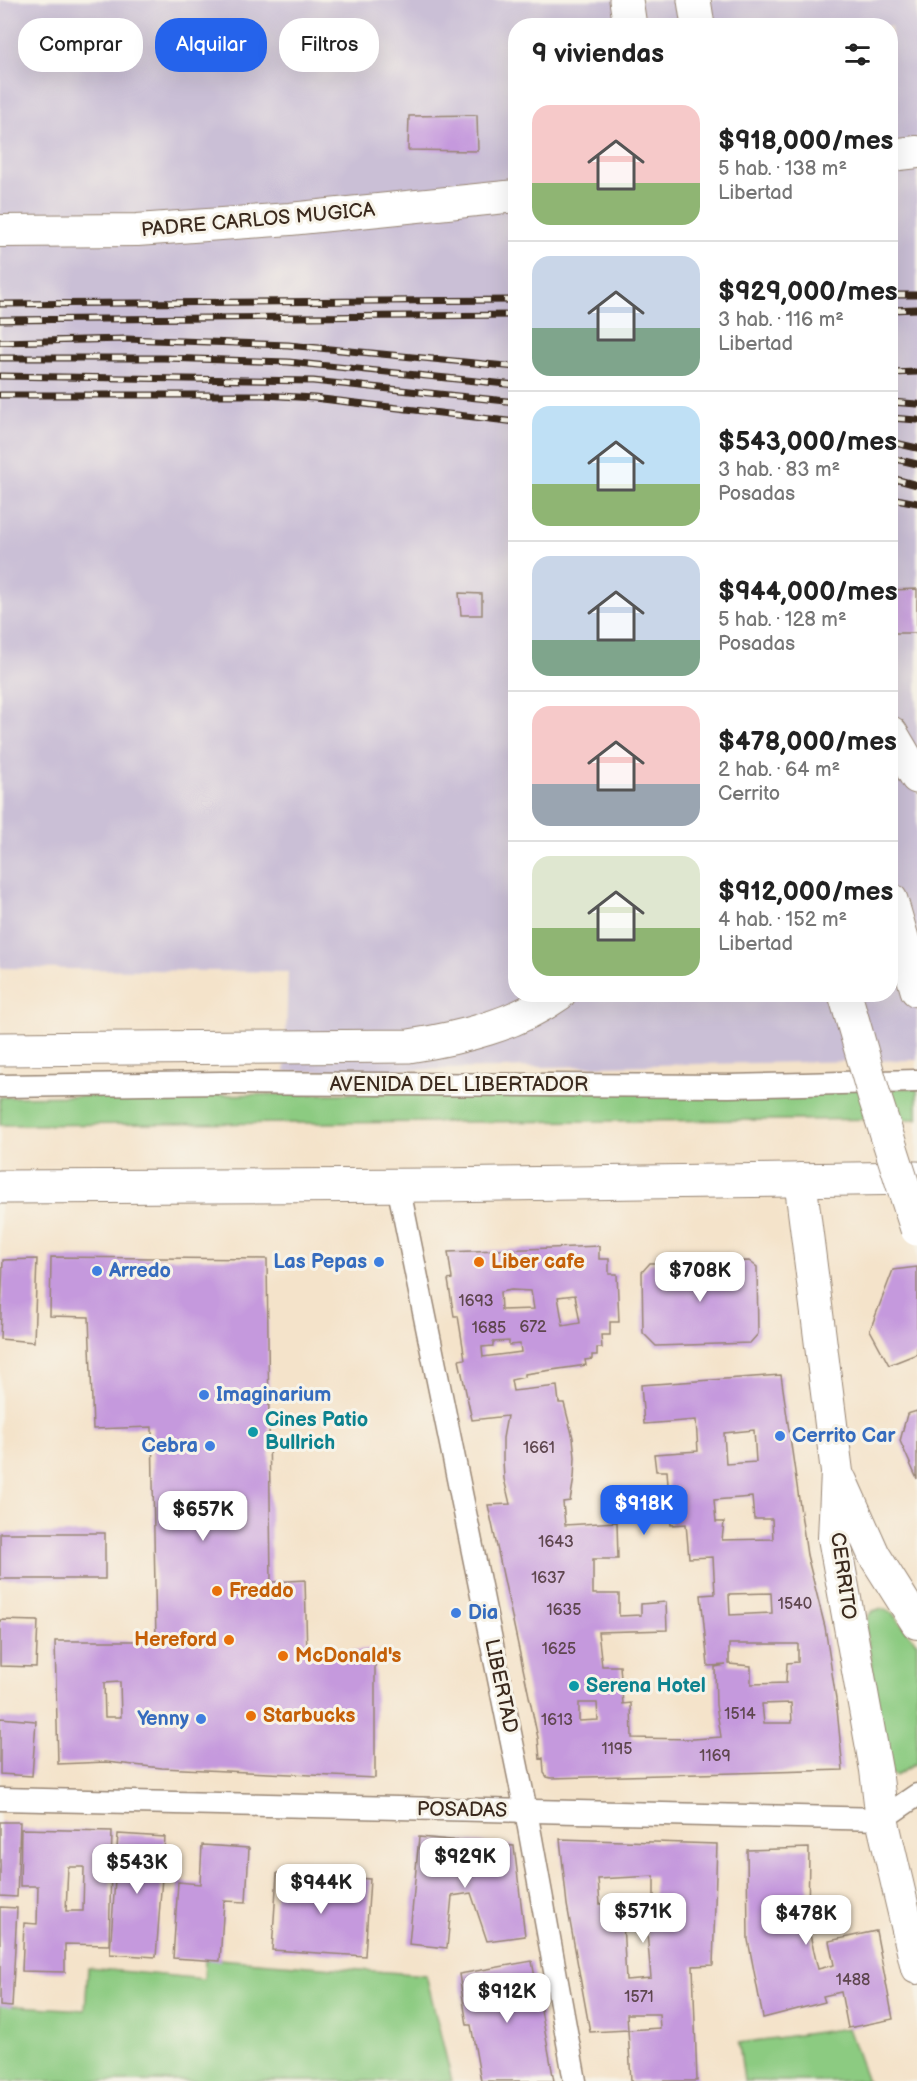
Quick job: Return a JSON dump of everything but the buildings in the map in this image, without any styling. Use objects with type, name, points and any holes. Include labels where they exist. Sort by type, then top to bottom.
[{"type":"main road","points":[[626,0],[629,18]]},
{"type":"main road","points":[[694,0],[697,18]]},
{"type":"main road","points":[[898,745],[917,777]]},
{"type":"main road","points":[[898,924],[917,990]]},
{"type":"main road","points":[[0,1049],[409,1046],[445,1041],[487,1030],[521,1016],[545,1002]]},
{"type":"main road","points":[[847,1002],[917,1229]]},
{"type":"main road","points":[[0,1187],[398,1185],[917,1178]]},
{"type":"street","points":[[898,154],[917,152]]},
{"type":"street","name":"PADRE CARLOS MUGICA","points":[[0,231],[137,230],[291,219],[508,197]]},
{"type":"street","name":"AVENIDA DEL LIBERTADOR","points":[[0,1086],[222,1083],[729,1086],[917,1081]]},
{"type":"street","name":"CERRITO","points":[[800,1179],[837,1472],[834,1538],[876,1770],[882,1819],[917,1968]]},
{"type":"street","name":"LIBERTAD","points":[[398,1185],[526,1811],[575,2081]]},
{"type":"street","points":[[837,1472],[874,1555],[917,1623]]},
{"type":"street","points":[[882,1819],[917,1795]]},
{"type":"street","name":"POSADAS","points":[[0,1800],[882,1819]]},
{"type":"shaded area","points":[[0,0],[917,0],[917,1060],[285,1072],[288,972],[0,968]]},
{"type":"green space","points":[[917,1088],[917,1119],[0,1125],[0,1097]]},
{"type":"green space","points":[[880,1609],[893,1614],[917,1643],[917,1763],[896,1776],[889,1773],[866,1630],[868,1616]]},
{"type":"green space","points":[[205,1958],[426,1975],[452,2081],[0,2081],[0,2005],[85,2010],[88,1968],[204,1979]]},
{"type":"green space","points":[[848,2028],[867,2081],[744,2081],[739,2043]]},
{"type":"railway","points":[[898,295],[917,295]]},
{"type":"railway","points":[[0,304],[508,300]]},
{"type":"railway","points":[[898,310],[917,309]]},
{"type":"railway","points":[[0,320],[508,315]]},
{"type":"railway","points":[[0,342],[126,339],[288,345],[508,366]]},
{"type":"railway","points":[[0,358],[164,358],[288,362],[508,384]]},
{"type":"railway","points":[[898,373],[917,372]]},
{"type":"railway","points":[[0,376],[313,381],[508,401]]},
{"type":"railway","points":[[0,395],[263,395],[314,398],[508,421]]},
{"type":"railway","points":[[898,403],[917,404]]},
{"type":"railway","points":[[898,419],[917,420]]},
{"type":"railway","points":[[898,444],[917,448]]},
{"type":"railway","points":[[898,460],[917,464]]},
{"type":"railway","points":[[898,480],[917,485]]},
{"type":"railway","points":[[898,499],[917,503]]},
{"type":"place","name":"Las Pepas","points":[[379,1262]]},
{"type":"place","name":"Liber cafe","points":[[479,1262]]},
{"type":"place","name":"Arredo","points":[[97,1271]]},
{"type":"place","name":"Imaginarium","points":[[204,1395]]},
{"type":"place","name":"Cines Patio Bullrich","points":[[253,1432]]},
{"type":"place","name":"Cerrito Car","points":[[780,1436]]},
{"type":"place","name":"Cebra","points":[[210,1446]]},
{"type":"place","name":"Freddo","points":[[217,1591]]},
{"type":"place","name":"Dia","points":[[456,1613]]},
{"type":"place","name":"Hereford","points":[[229,1640]]},
{"type":"place","name":"McDonald's","points":[[283,1656]]},
{"type":"place","name":"Serena Hotel","points":[[574,1686]]},
{"type":"place","name":"Starbucks","points":[[251,1716]]},
{"type":"place","name":"Yenny","points":[[201,1719]]}]
